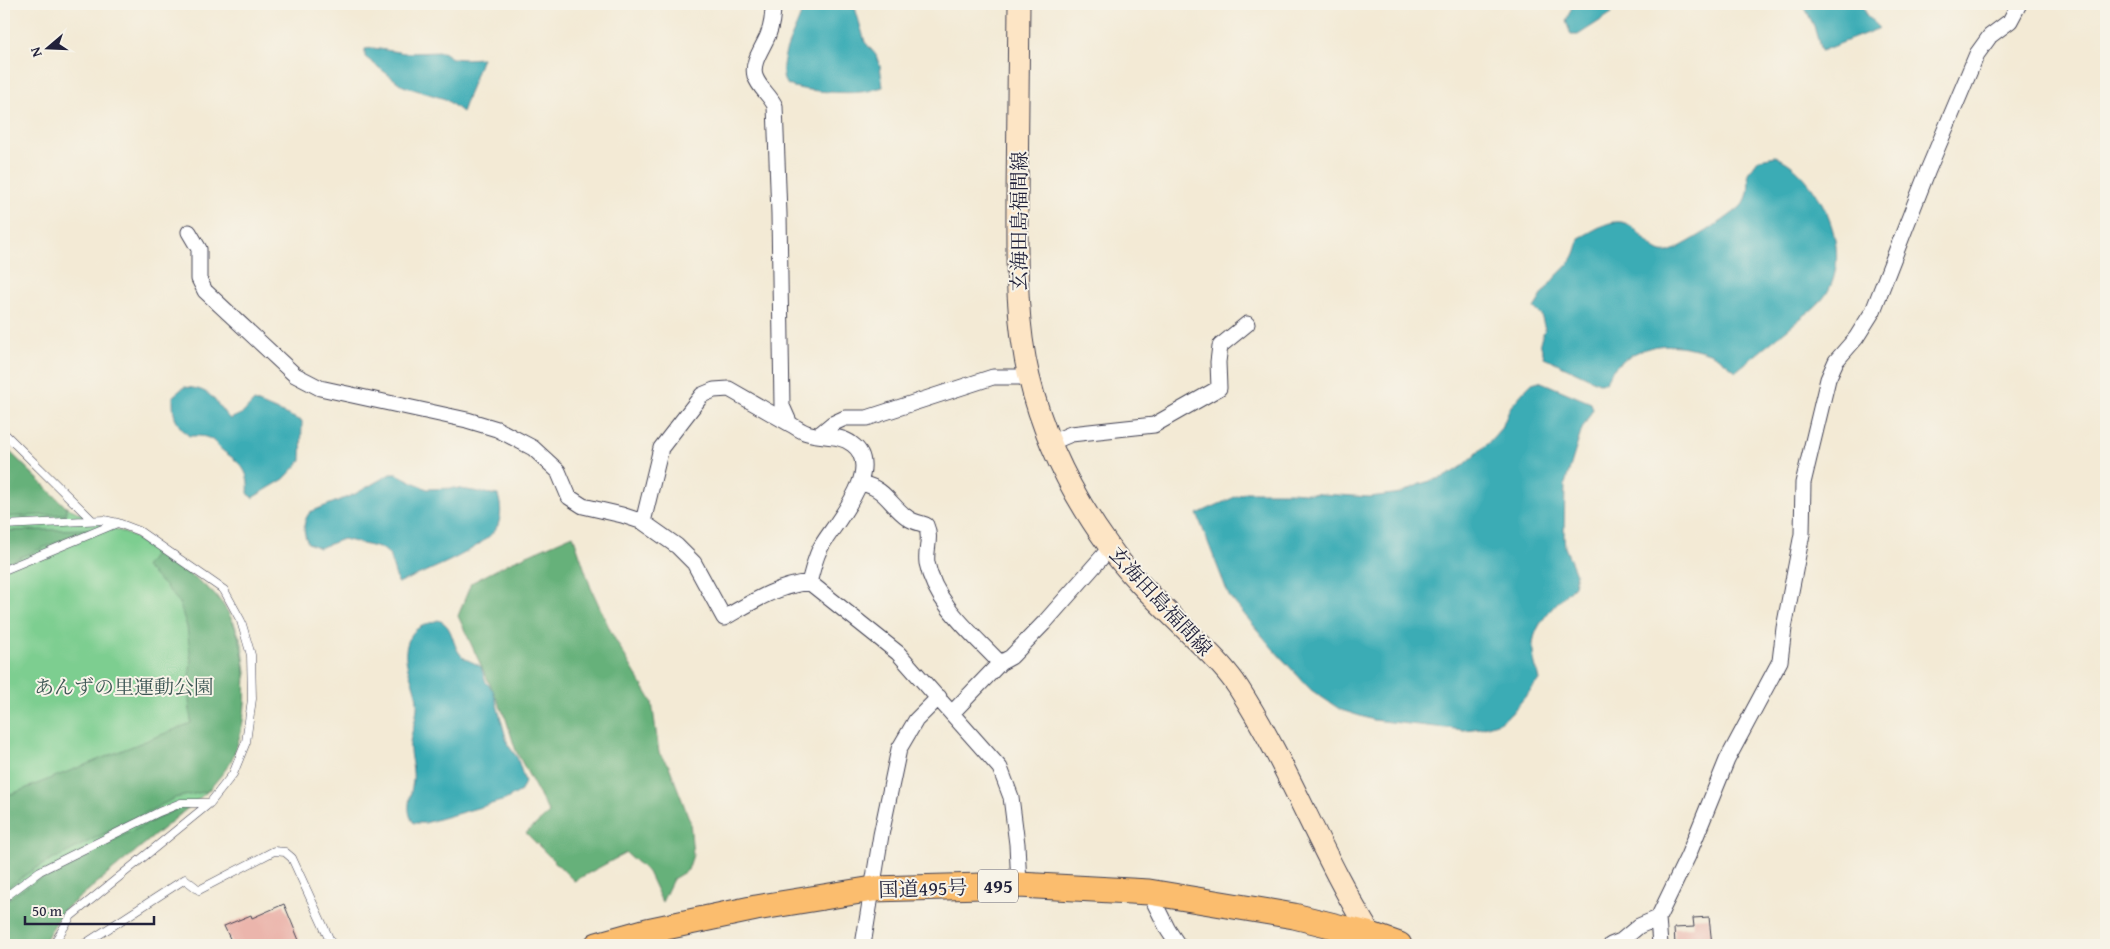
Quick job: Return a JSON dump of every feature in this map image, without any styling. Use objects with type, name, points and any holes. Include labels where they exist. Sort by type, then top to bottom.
[{"type":"highway","name":"国道495号","points":[[596,945],[647,931],[756,908],[873,889],[1019,885],[1149,892],[1294,916],[1374,940],[1399,945]]},
{"type":"main road","name":"玄海田島福間線","points":[[1018,4],[1017,273],[1020,326],[1029,377],[1050,443],[1065,476],[1110,548],[1137,580],[1221,665],[1237,686],[1261,726],[1348,898],[1374,940]]},
{"type":"street","points":[[773,4],[772,22],[768,36],[755,63],[755,74],[759,85],[770,96],[775,106],[782,406],[790,424]]},
{"type":"street","points":[[1660,945],[1658,918],[1688,856],[1728,760],[1780,661],[1784,628],[1802,534],[1803,484],[1828,378],[1836,361],[1856,338],[1873,312],[1928,170],[1977,54],[1990,36],[2010,21],[2020,4]]},
{"type":"street","points":[[189,232],[199,248],[199,280],[205,291],[295,375],[320,388],[467,420],[497,429],[533,448],[558,471],[569,497],[583,506],[643,522],[677,546],[694,562],[724,618],[773,590],[788,585],[809,582],[898,653],[1000,768],[1010,797],[1017,844],[1019,885]]},
{"type":"street","points":[[1050,443],[1071,434],[1154,425],[1219,388],[1218,362],[1220,346],[1248,324]]},
{"type":"street","points":[[820,434],[832,424],[845,418],[867,418],[993,377],[1029,377]]},
{"type":"street","points":[[643,522],[661,448],[702,395],[714,390],[729,389],[808,433],[838,438],[851,443],[860,451],[862,466],[861,483],[857,494],[820,547],[809,582]]},
{"type":"street","points":[[861,483],[873,486],[910,520],[926,525],[930,534],[927,544],[927,563],[934,584],[944,603],[1000,663]]},
{"type":"street","points":[[952,713],[1000,663],[1011,657],[1044,623],[1110,548]]},
{"type":"street","points":[[862,945],[881,835],[899,749],[916,720],[939,697]]},
{"type":"street","points":[[1149,892],[1177,945]]},
{"type":"street","points":[[1611,945],[1621,941],[1640,926],[1658,918]]},
{"type":"lane","points":[[4,433],[92,520]]},
{"type":"lane","points":[[4,525],[92,520],[118,523],[138,531],[224,590],[241,621],[251,655],[252,699],[246,742],[233,774],[210,803],[71,916],[53,945]]},
{"type":"lane","points":[[4,570],[118,523]]},
{"type":"lane","points":[[4,898],[40,871],[159,812],[181,802],[210,803]]},
{"type":"lane","points":[[83,945],[185,879],[199,890],[274,851],[285,852],[292,858],[332,945]]},
{"type":"green space","name":"あんずの里運動公園","points":[[4,446],[66,507],[134,537],[196,579],[216,595],[234,623],[242,643],[246,672],[245,701],[240,734],[230,761],[208,791],[63,911],[42,945],[4,945]]},
{"type":"green space","points":[[4,446],[66,507],[66,514],[4,517]]},
{"type":"green space","points":[[89,529],[4,564],[4,531]]},
{"type":"green space","points":[[573,535],[591,588],[612,634],[652,702],[659,753],[669,766],[690,821],[693,855],[688,870],[673,879],[662,902],[648,872],[626,853],[574,881],[526,833],[549,813],[516,751],[506,719],[458,616],[471,583],[511,562]]},
{"type":"green space","points":[[156,552],[215,595],[227,611],[236,630],[242,652],[245,698],[243,721],[231,761],[208,791],[175,798],[34,869],[4,890],[4,797],[191,723],[188,687],[191,661],[187,627],[179,602],[145,567]]},
{"type":"green space","points":[[185,805],[188,808],[63,911],[42,945],[4,945],[4,906],[7,900],[47,873]]},
{"type":"water","points":[[804,4],[854,4],[865,42],[876,55],[880,66],[883,87],[854,93],[810,90],[786,83],[783,75],[783,65],[787,47]]},
{"type":"water","points":[[1585,4],[1606,4],[1612,13],[1578,35],[1571,35],[1566,21],[1572,7]]},
{"type":"water","points":[[1803,4],[1863,4],[1867,16],[1880,28],[1821,51],[1814,26]]},
{"type":"water","points":[[373,48],[405,53],[443,52],[452,58],[482,58],[462,112],[445,99],[403,86],[365,57],[365,49]]},
{"type":"water","points":[[1776,156],[1792,166],[1805,179],[1826,211],[1833,230],[1836,268],[1831,285],[1815,307],[1736,371],[1720,358],[1709,353],[1686,347],[1664,345],[1635,353],[1614,368],[1606,382],[1599,383],[1544,357],[1540,342],[1545,329],[1541,315],[1534,308],[1549,284],[1572,259],[1579,238],[1610,223],[1621,222],[1634,228],[1656,249],[1662,252],[1674,250],[1737,210],[1748,194],[1748,173],[1759,159]]},
{"type":"water","points":[[1539,381],[1591,403],[1593,409],[1582,429],[1565,484],[1564,537],[1565,547],[1576,574],[1574,586],[1553,607],[1536,631],[1533,654],[1539,680],[1511,714],[1500,722],[1481,728],[1464,730],[1373,720],[1341,710],[1311,690],[1274,650],[1229,596],[1197,514],[1246,492],[1289,492],[1370,497],[1401,493],[1420,484],[1444,477],[1463,466],[1488,443],[1502,427],[1511,406],[1532,383]]},
{"type":"water","points":[[184,387],[194,388],[207,393],[230,419],[243,413],[254,401],[302,421],[301,461],[284,479],[252,498],[248,493],[247,478],[239,463],[209,438],[189,436],[177,423],[173,408],[173,396]]},
{"type":"water","points":[[390,474],[397,474],[427,489],[455,488],[498,495],[501,510],[498,525],[492,534],[468,551],[437,567],[398,583],[389,554],[383,549],[343,539],[319,548],[308,543],[304,527],[310,512],[355,494]]},
{"type":"water","points":[[438,620],[443,622],[450,630],[461,655],[481,667],[486,682],[493,690],[508,745],[517,757],[525,782],[521,791],[505,800],[425,823],[414,823],[409,811],[413,778],[410,746],[417,700],[406,661],[406,653],[412,634],[418,628]]},
{"type":"building","points":[[284,904],[301,945],[233,945],[224,926],[251,915],[252,918]]},
{"type":"building","points":[[1709,917],[1712,945],[1675,945],[1674,928],[1694,927],[1693,918]]}]
